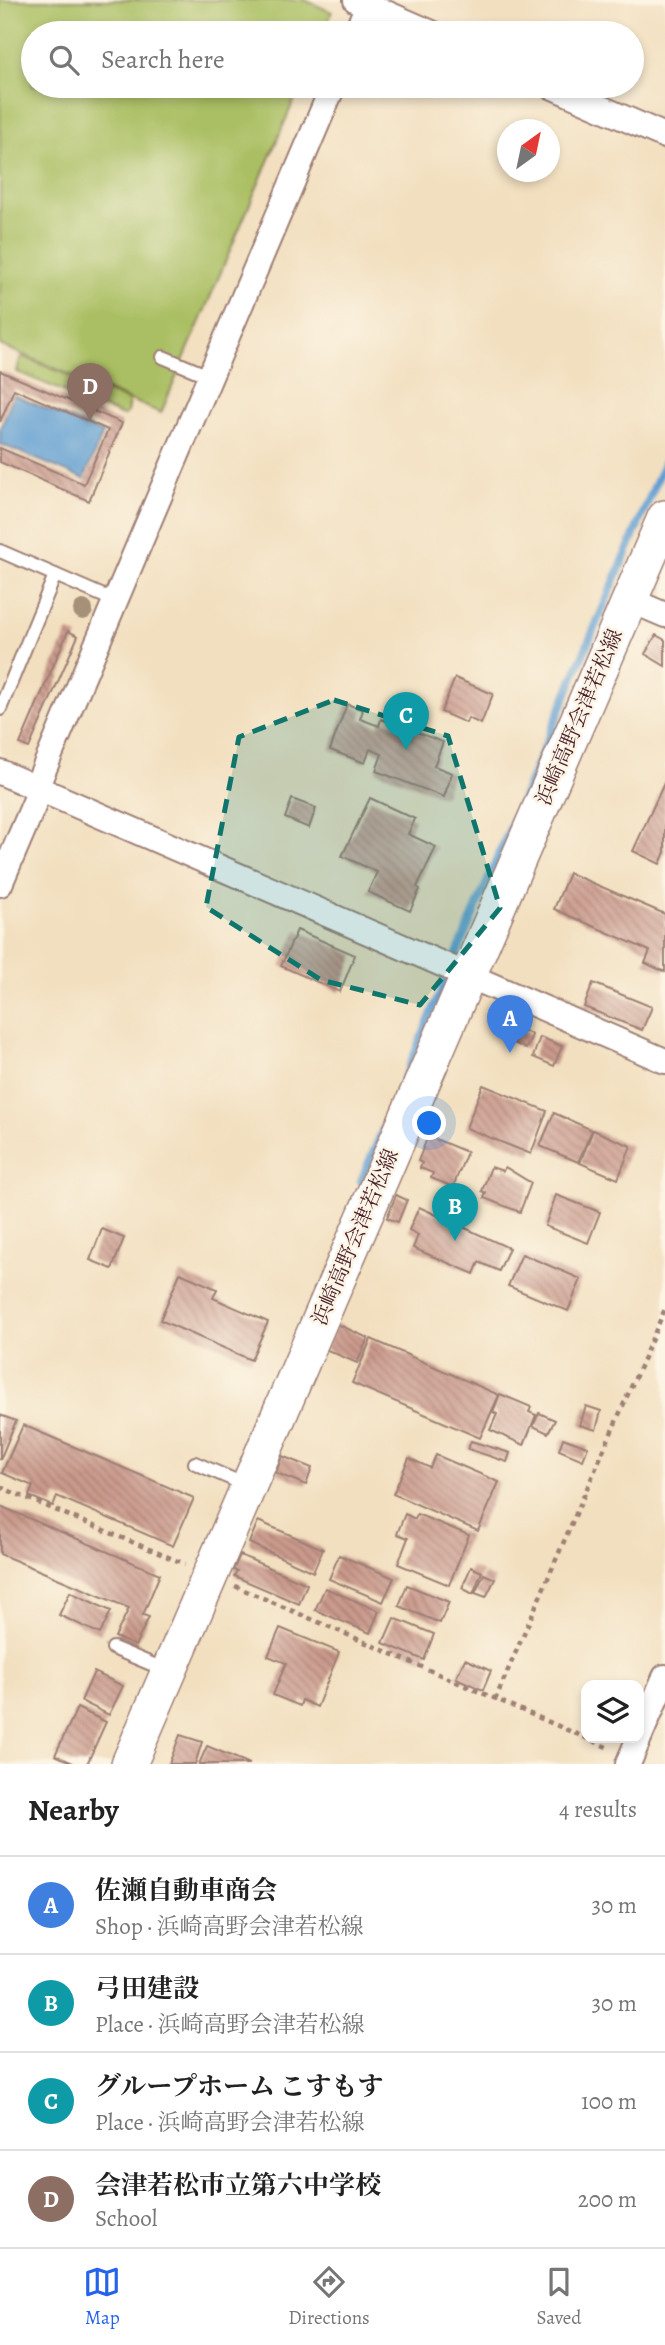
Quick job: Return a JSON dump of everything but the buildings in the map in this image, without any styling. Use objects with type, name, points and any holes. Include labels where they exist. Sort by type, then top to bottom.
[{"type":"main road","name":"浜崎高野会津若松線","points":[[129,1764],[169,1671],[198,1570],[248,1486],[453,971],[630,600],[665,518]]},
{"type":"street","points":[[358,21],[362,3],[404,21]]},
{"type":"street","points":[[0,884],[115,601],[328,98]]},
{"type":"street","points":[[578,98],[665,136]]},
{"type":"street","points":[[630,600],[665,615]]},
{"type":"street","points":[[0,772],[665,1061]]},
{"type":"street","points":[[629,1761],[665,1677]]},
{"type":"lane","points":[[163,357],[211,377]]},
{"type":"lane","points":[[0,551],[115,601]]},
{"type":"lane","points":[[0,709],[55,575]]},
{"type":"lane","points":[[195,1464],[248,1486]]},
{"type":"lane","points":[[113,1648],[169,1671]]},
{"type":"path","points":[[495,1700],[665,1309]]},
{"type":"path","points":[[0,1487],[198,1570],[629,1761]]},
{"type":"highlighted area","points":[[334,700],[448,736],[500,908],[420,1005],[321,980],[206,907],[239,737]]},
{"type":"green space","points":[[0,0],[305,0],[332,12],[328,21],[21,21],[21,98],[295,98],[161,413],[0,345]]},
{"type":"green space","points":[[24,357],[129,401],[127,413],[123,416],[17,372],[20,358]]},
{"type":"water","points":[[14,395],[103,433],[84,479],[0,444],[0,429]]},
{"type":"waterway","points":[[361,1181],[665,461]]},
{"type":"place","name":"会津若松市立第六中学校","points":[[90,421]]},
{"type":"place","name":"グループホーム こすもす","points":[[406,750]]},
{"type":"place","name":"佐瀬自動車商会","points":[[510,1053]]},
{"type":"place","name":"弓田建設","points":[[455,1241]]}]
